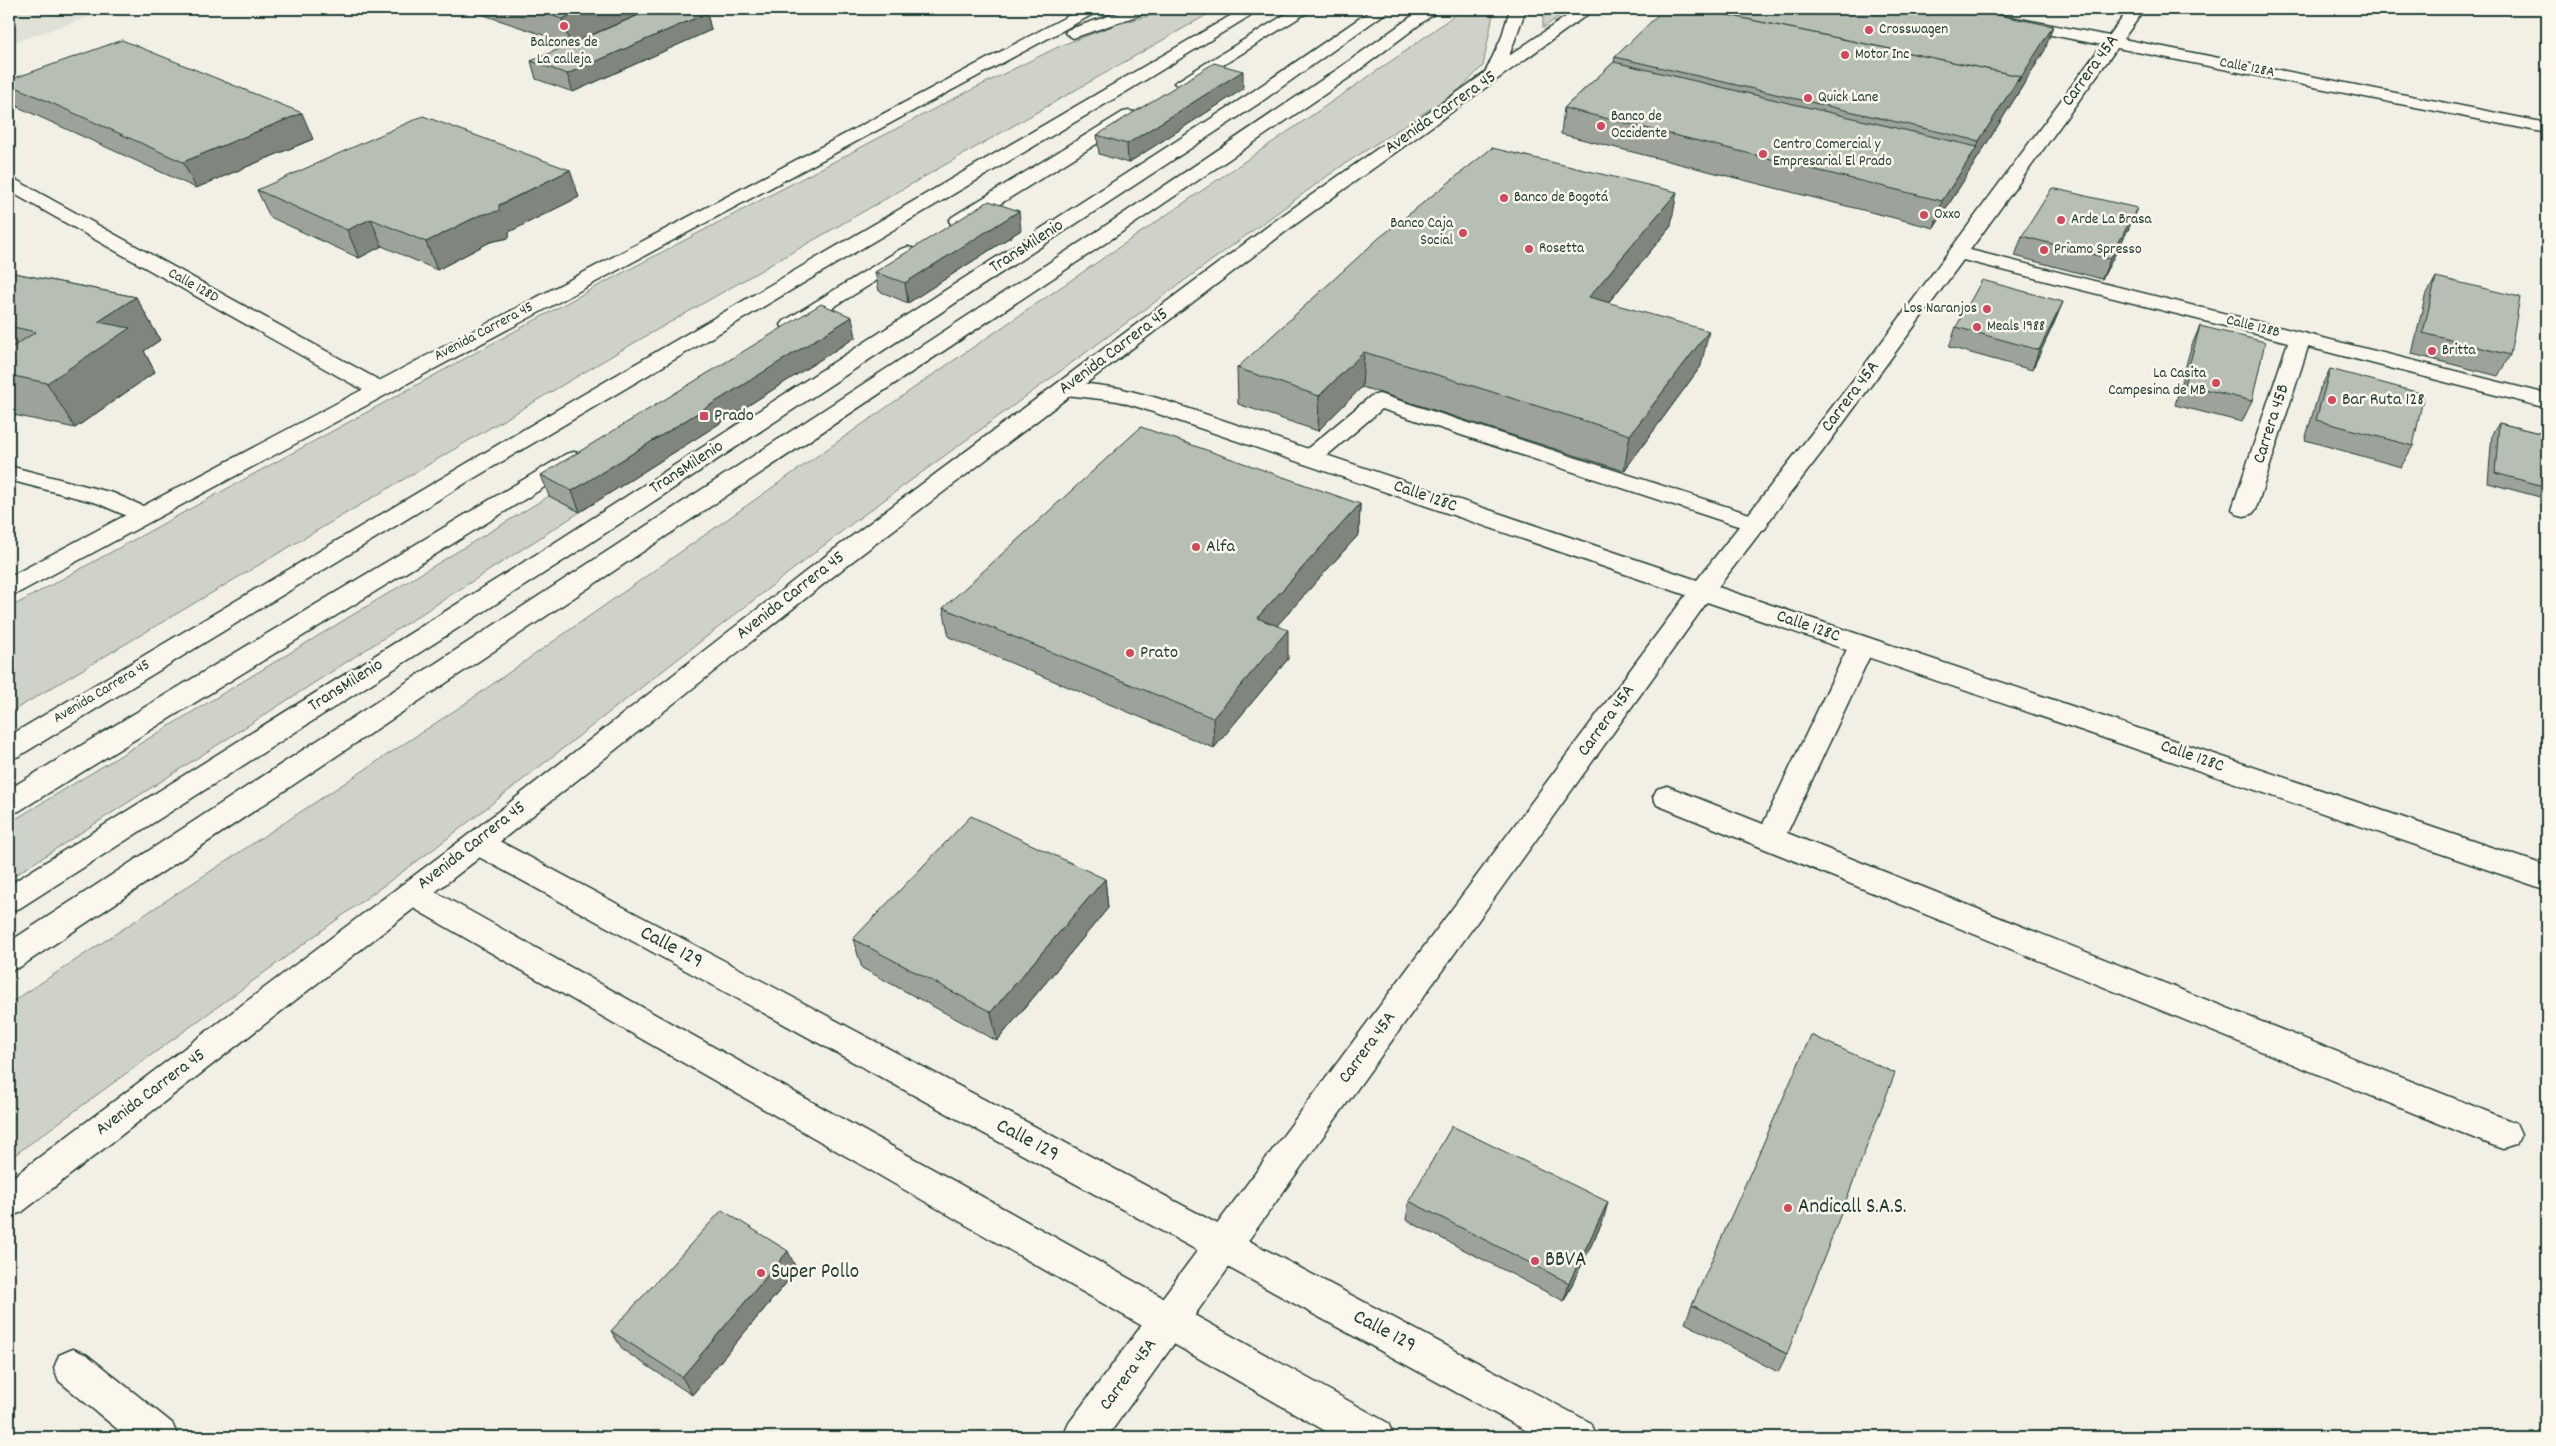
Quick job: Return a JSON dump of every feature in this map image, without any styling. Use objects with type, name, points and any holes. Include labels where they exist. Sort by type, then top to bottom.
[{"type":"main road","name":"Avenida Carrera 45","points":[[9,587],[1092,9]]},
{"type":"main road","points":[[984,66],[1143,9]]},
{"type":"main road","name":"Avenida Carrera 45","points":[[9,749],[243,606],[1253,9]]},
{"type":"main road","points":[[777,334],[1159,97],[1305,9]]},
{"type":"main road","name":"TransMilenio","points":[[9,900],[557,553],[1252,100],[1383,9]]},
{"type":"main road","points":[[9,958],[1103,236],[1344,73],[1432,9]]},
{"type":"main road","points":[[1491,78],[1509,39],[1518,9]]},
{"type":"main road","name":"Avenida Carrera 45","points":[[9,1201],[478,843],[841,557],[1286,222],[1586,9]]},
{"type":"main road","name":"Calle 128A","points":[[1946,9],[2547,128]]},
{"type":"main road","name":"Carrera 45A","points":[[1083,1437],[1702,591],[1756,524],[1959,253],[2136,9]]},
{"type":"main road","name":"Calle 128D","points":[[9,184],[378,389]]},
{"type":"main road","name":"Calle 128B","points":[[1959,253],[2547,401]]},
{"type":"main road","name":"Carrera 45B","points":[[2244,510],[2300,339]]},
{"type":"main road","name":"Calle 128C","points":[[1066,388],[1111,394],[1149,403],[2547,878]]},
{"type":"main road","points":[[1310,458],[1380,402],[1756,524]]},
{"type":"main road","points":[[9,803],[590,449]]},
{"type":"main road","points":[[9,473],[105,498],[144,515]]},
{"type":"main road","points":[[1770,839],[1862,645]]},
{"type":"main road","points":[[1667,797],[2504,1134]]},
{"type":"main road","name":"Calle 129","points":[[478,843],[1577,1437]]},
{"type":"main road","points":[[412,893],[1374,1437]]},
{"type":"main road","points":[[73,1368],[158,1437]]},
{"type":"shaded area","points":[[9,9],[113,9],[9,44]]},
{"type":"shaded area","points":[[1175,9],[1217,9],[620,351],[9,713],[9,608],[592,289],[949,101],[1062,45],[1118,24]]},
{"type":"shaded area","points":[[1463,9],[1494,9],[1483,66],[1459,90],[1337,169],[854,522],[435,848],[9,1159],[9,1004],[460,707],[931,376],[1400,55]]},
{"type":"shaded area","points":[[1543,9],[1569,9],[1543,28]]},
{"type":"shaded area","points":[[549,496],[580,512],[9,879],[9,823]]},
{"type":"building","points":[[531,9],[587,9],[562,19]]},
{"type":"building","points":[[653,9],[695,9],[707,13],[567,74],[531,61]]},
{"type":"building","points":[[1664,9],[1699,9],[2020,76],[1979,141],[1615,57]]},
{"type":"building","name":"Crosswagen","points":[[1699,9],[1967,9],[2053,26],[2018,82],[2020,76]]},
{"type":"building","points":[[122,40],[302,113],[183,162],[9,84],[9,80]]},
{"type":"building","points":[[1614,62],[1977,147],[1942,201],[1564,108]]},
{"type":"building","points":[[1214,63],[1243,71],[1127,144],[1097,135]]},
{"type":"building","points":[[423,116],[570,170],[499,205],[499,211],[480,215],[426,242],[371,219],[347,230],[257,190]]},
{"type":"building","points":[[1492,148],[1677,192],[1589,297],[1709,331],[1630,435],[1364,352],[1319,396],[1237,368],[1379,238]]},
{"type":"building","points":[[2052,188],[2137,208],[2110,259],[2022,236]]},
{"type":"building","points":[[989,201],[1019,211],[905,283],[875,272]]},
{"type":"building","points":[[9,272],[136,297],[98,322],[130,328],[47,383],[9,375],[9,349],[36,332],[9,326]]},
{"type":"building","points":[[2436,277],[2520,297],[2510,355],[2423,333]]},
{"type":"building","points":[[1982,280],[2063,302],[2039,350],[1956,327]]},
{"type":"building","points":[[821,304],[852,317],[572,491],[541,475]]},
{"type":"building","points":[[2200,326],[2265,342],[2252,401],[2184,384]]},
{"type":"building","points":[[2330,369],[2424,394],[2413,446],[2316,420]]},
{"type":"building","points":[[2499,423],[2547,435],[2547,487],[2495,473]]},
{"type":"building","points":[[1141,427],[1360,504],[1257,618],[1288,630],[1213,718],[943,608]]},
{"type":"building","points":[[971,816],[1105,879],[991,1012],[853,939]]},
{"type":"building","name":"Andicall S.A.S.","points":[[1811,1035],[1895,1073],[1787,1354],[1692,1305]]},
{"type":"building","name":"BBVA","points":[[1452,1126],[1608,1202],[1569,1283],[1409,1201]]},
{"type":"building","points":[[722,1210],[788,1251],[682,1377],[611,1331]]},
{"type":"place","name":"Balcones de La calleja","points":[[564,26]]},
{"type":"place","name":"Crosswagen","points":[[1869,30]]},
{"type":"place","name":"Motor Inc","points":[[1845,55]]},
{"type":"place","name":"Quick Lane","points":[[1808,98]]},
{"type":"place","name":"Banco de Occidente","points":[[1601,126]]},
{"type":"place","name":"Centro Comercial y Empresarial El Prado","points":[[1763,154]]},
{"type":"place","name":"Banco de Bogotá","points":[[1504,198]]},
{"type":"place","name":"Oxxo","points":[[1924,215]]},
{"type":"place","name":"Arde La Brasa","points":[[2061,220]]},
{"type":"place","name":"Banco Caja Social","points":[[1463,233]]},
{"type":"place","name":"Rosetta","points":[[1529,249]]},
{"type":"place","name":"Priamo Spresso","points":[[2044,250]]},
{"type":"place","name":"Los Naranjos","points":[[1987,309]]},
{"type":"place","name":"Meals 1988","points":[[1977,327]]},
{"type":"place","name":"Britta","points":[[2432,351]]},
{"type":"place","name":"La Casita Campesina de MB","points":[[2216,383]]},
{"type":"place","name":"Bar Ruta 128","points":[[2332,400]]},
{"type":"place","name":"Prado","points":[[704,416]]},
{"type":"place","name":"Alfa","points":[[1196,547]]},
{"type":"place","name":"Prato","points":[[1130,653]]},
{"type":"place","name":"Andicall S.A.S.","points":[[1788,1208]]},
{"type":"place","name":"BBVA","points":[[1535,1261]]},
{"type":"place","name":"Super Pollo","points":[[761,1273]]}]
